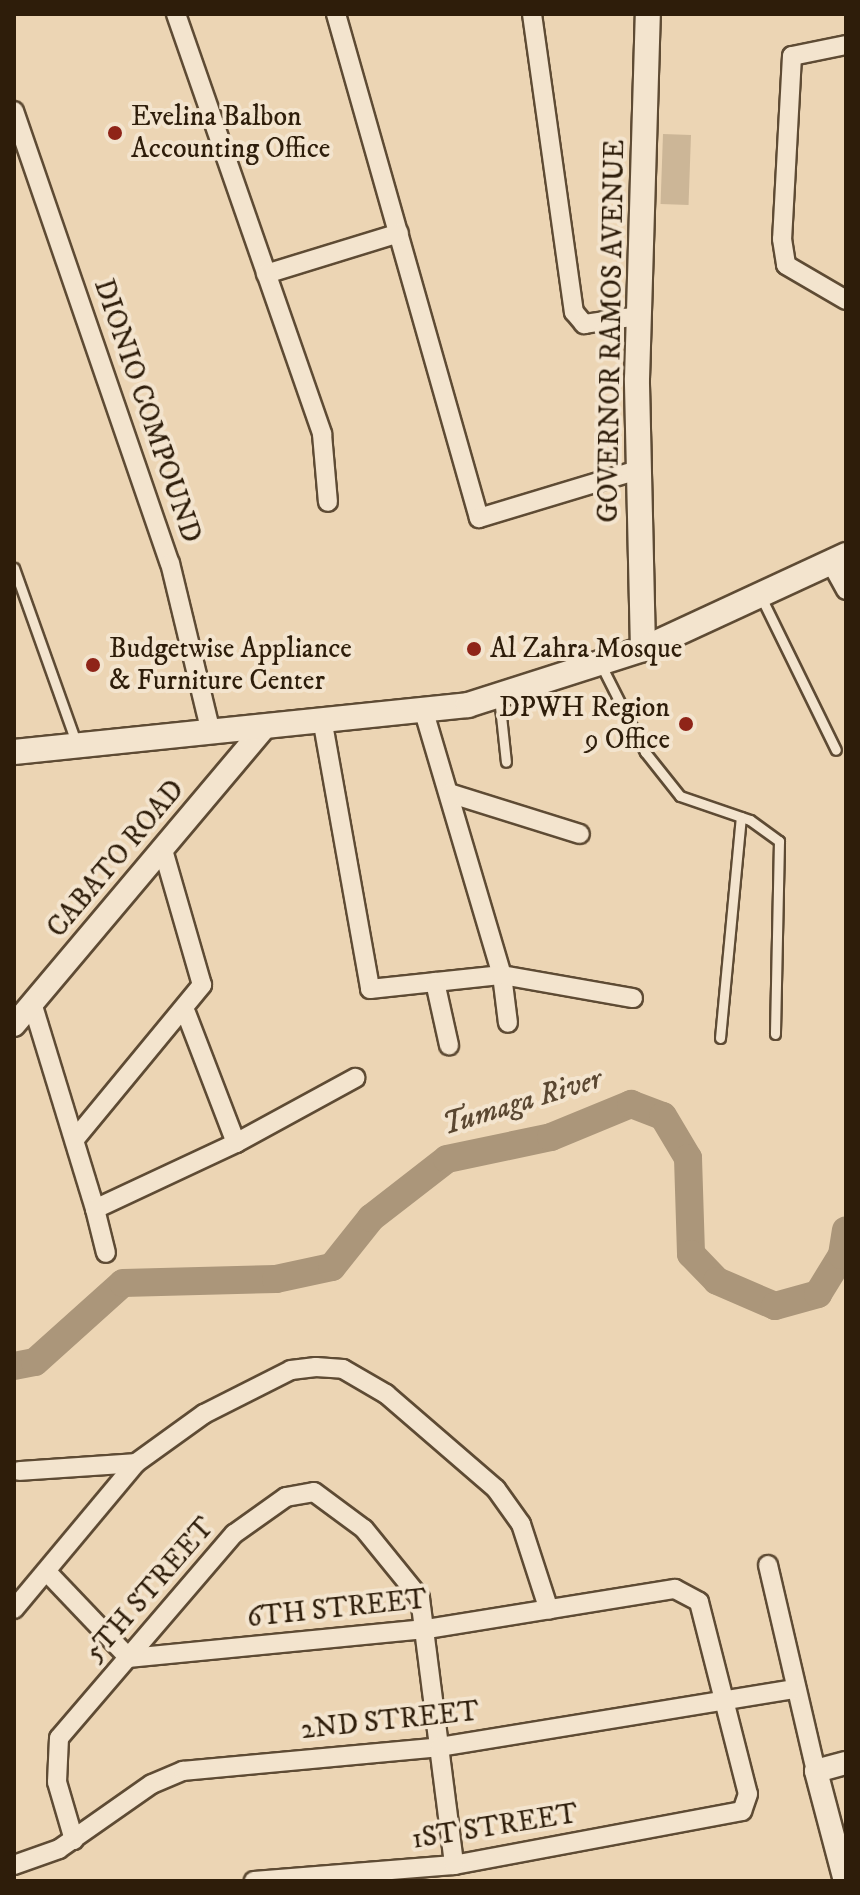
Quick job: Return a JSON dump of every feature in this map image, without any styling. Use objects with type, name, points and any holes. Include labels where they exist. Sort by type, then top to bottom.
[{"type":"main road","name":"GOVERNOR RAMOS AVENUE","points":[[643,649],[638,316],[648,14]]},
{"type":"main road","points":[[14,752],[262,731],[424,712],[499,697],[643,649],[838,558]]},
{"type":"street","points":[[176,14],[322,434],[328,502]]},
{"type":"street","points":[[336,14],[479,518],[638,470]]},
{"type":"street","points":[[532,14],[574,312],[584,324],[638,316]]},
{"type":"street","points":[[846,45],[792,56],[782,239],[786,265],[846,300]]},
{"type":"street","name":"DIONIO COMPOUND","points":[[14,111],[170,563],[211,733]]},
{"type":"street","points":[[266,274],[399,233]]},
{"type":"street","points":[[838,558],[846,590]]},
{"type":"street","points":[[424,712],[502,975],[508,1023]]},
{"type":"street","points":[[323,724],[370,989],[502,975],[633,998]]},
{"type":"street","name":"CABATO ROAD","points":[[14,1025],[262,731]]},
{"type":"street","points":[[449,793],[580,834]]},
{"type":"street","points":[[75,1139],[186,1013],[202,973],[163,850]]},
{"type":"street","points":[[435,982],[449,1045]]},
{"type":"street","points":[[33,1006],[75,1139],[106,1253]]},
{"type":"street","points":[[186,1013],[236,1143]]},
{"type":"street","points":[[95,1209],[236,1143],[355,1078]]},
{"type":"street","points":[[14,1609],[48,1573],[136,1463],[204,1414],[291,1370],[343,1369],[386,1394],[496,1489],[521,1524],[549,1610]]},
{"type":"street","points":[[19,1471],[136,1463]]},
{"type":"street","name":"5TH STREET","points":[[74,1840],[57,1782],[59,1738],[234,1534],[299,1492],[331,1502],[401,1568],[420,1598],[427,1629]]},
{"type":"street","points":[[768,1565],[795,1689],[845,1881]]},
{"type":"street","points":[[48,1573],[129,1658]]},
{"type":"street","name":"6TH STREET","points":[[129,1658],[427,1629],[688,1592],[704,1614],[721,1702]]},
{"type":"street","points":[[427,1629],[454,1865]]},
{"type":"street","name":"2ND STREET","points":[[14,1865],[74,1840],[152,1784],[183,1771],[440,1747],[795,1689]]},
{"type":"street","name":"1ST STREET","points":[[254,1881],[454,1865],[742,1811],[748,1794],[721,1702]]},
{"type":"street","points":[[816,1771],[846,1763]]},
{"type":"lane","points":[[14,568],[77,746]]},
{"type":"lane","points":[[759,594],[836,750]]},
{"type":"lane","points":[[600,663],[645,752],[680,796],[741,817],[782,847],[775,1034]]},
{"type":"lane","points":[[499,697],[506,762]]},
{"type":"lane","points":[[720,1038],[741,817]]},
{"type":"shaded area","points":[[663,134],[691,135],[689,205],[661,204]]},
{"type":"waterway","name":"Tumaga River","points":[[14,1366],[35,1362],[123,1283],[276,1279],[332,1267],[371,1218],[447,1159],[551,1137],[631,1104],[663,1116],[688,1158],[691,1254],[717,1281],[775,1306],[818,1294],[842,1255],[846,1230]]},
{"type":"place","name":"Evelina Balbon Accounting Office","points":[[115,133]]},
{"type":"place","name":"Al Zahra Mosque","points":[[474,649]]},
{"type":"place","name":"Budgetwise Appliance & Furniture Center","points":[[93,665]]},
{"type":"place","name":"DPWH Region 9 Office","points":[[686,724]]}]
